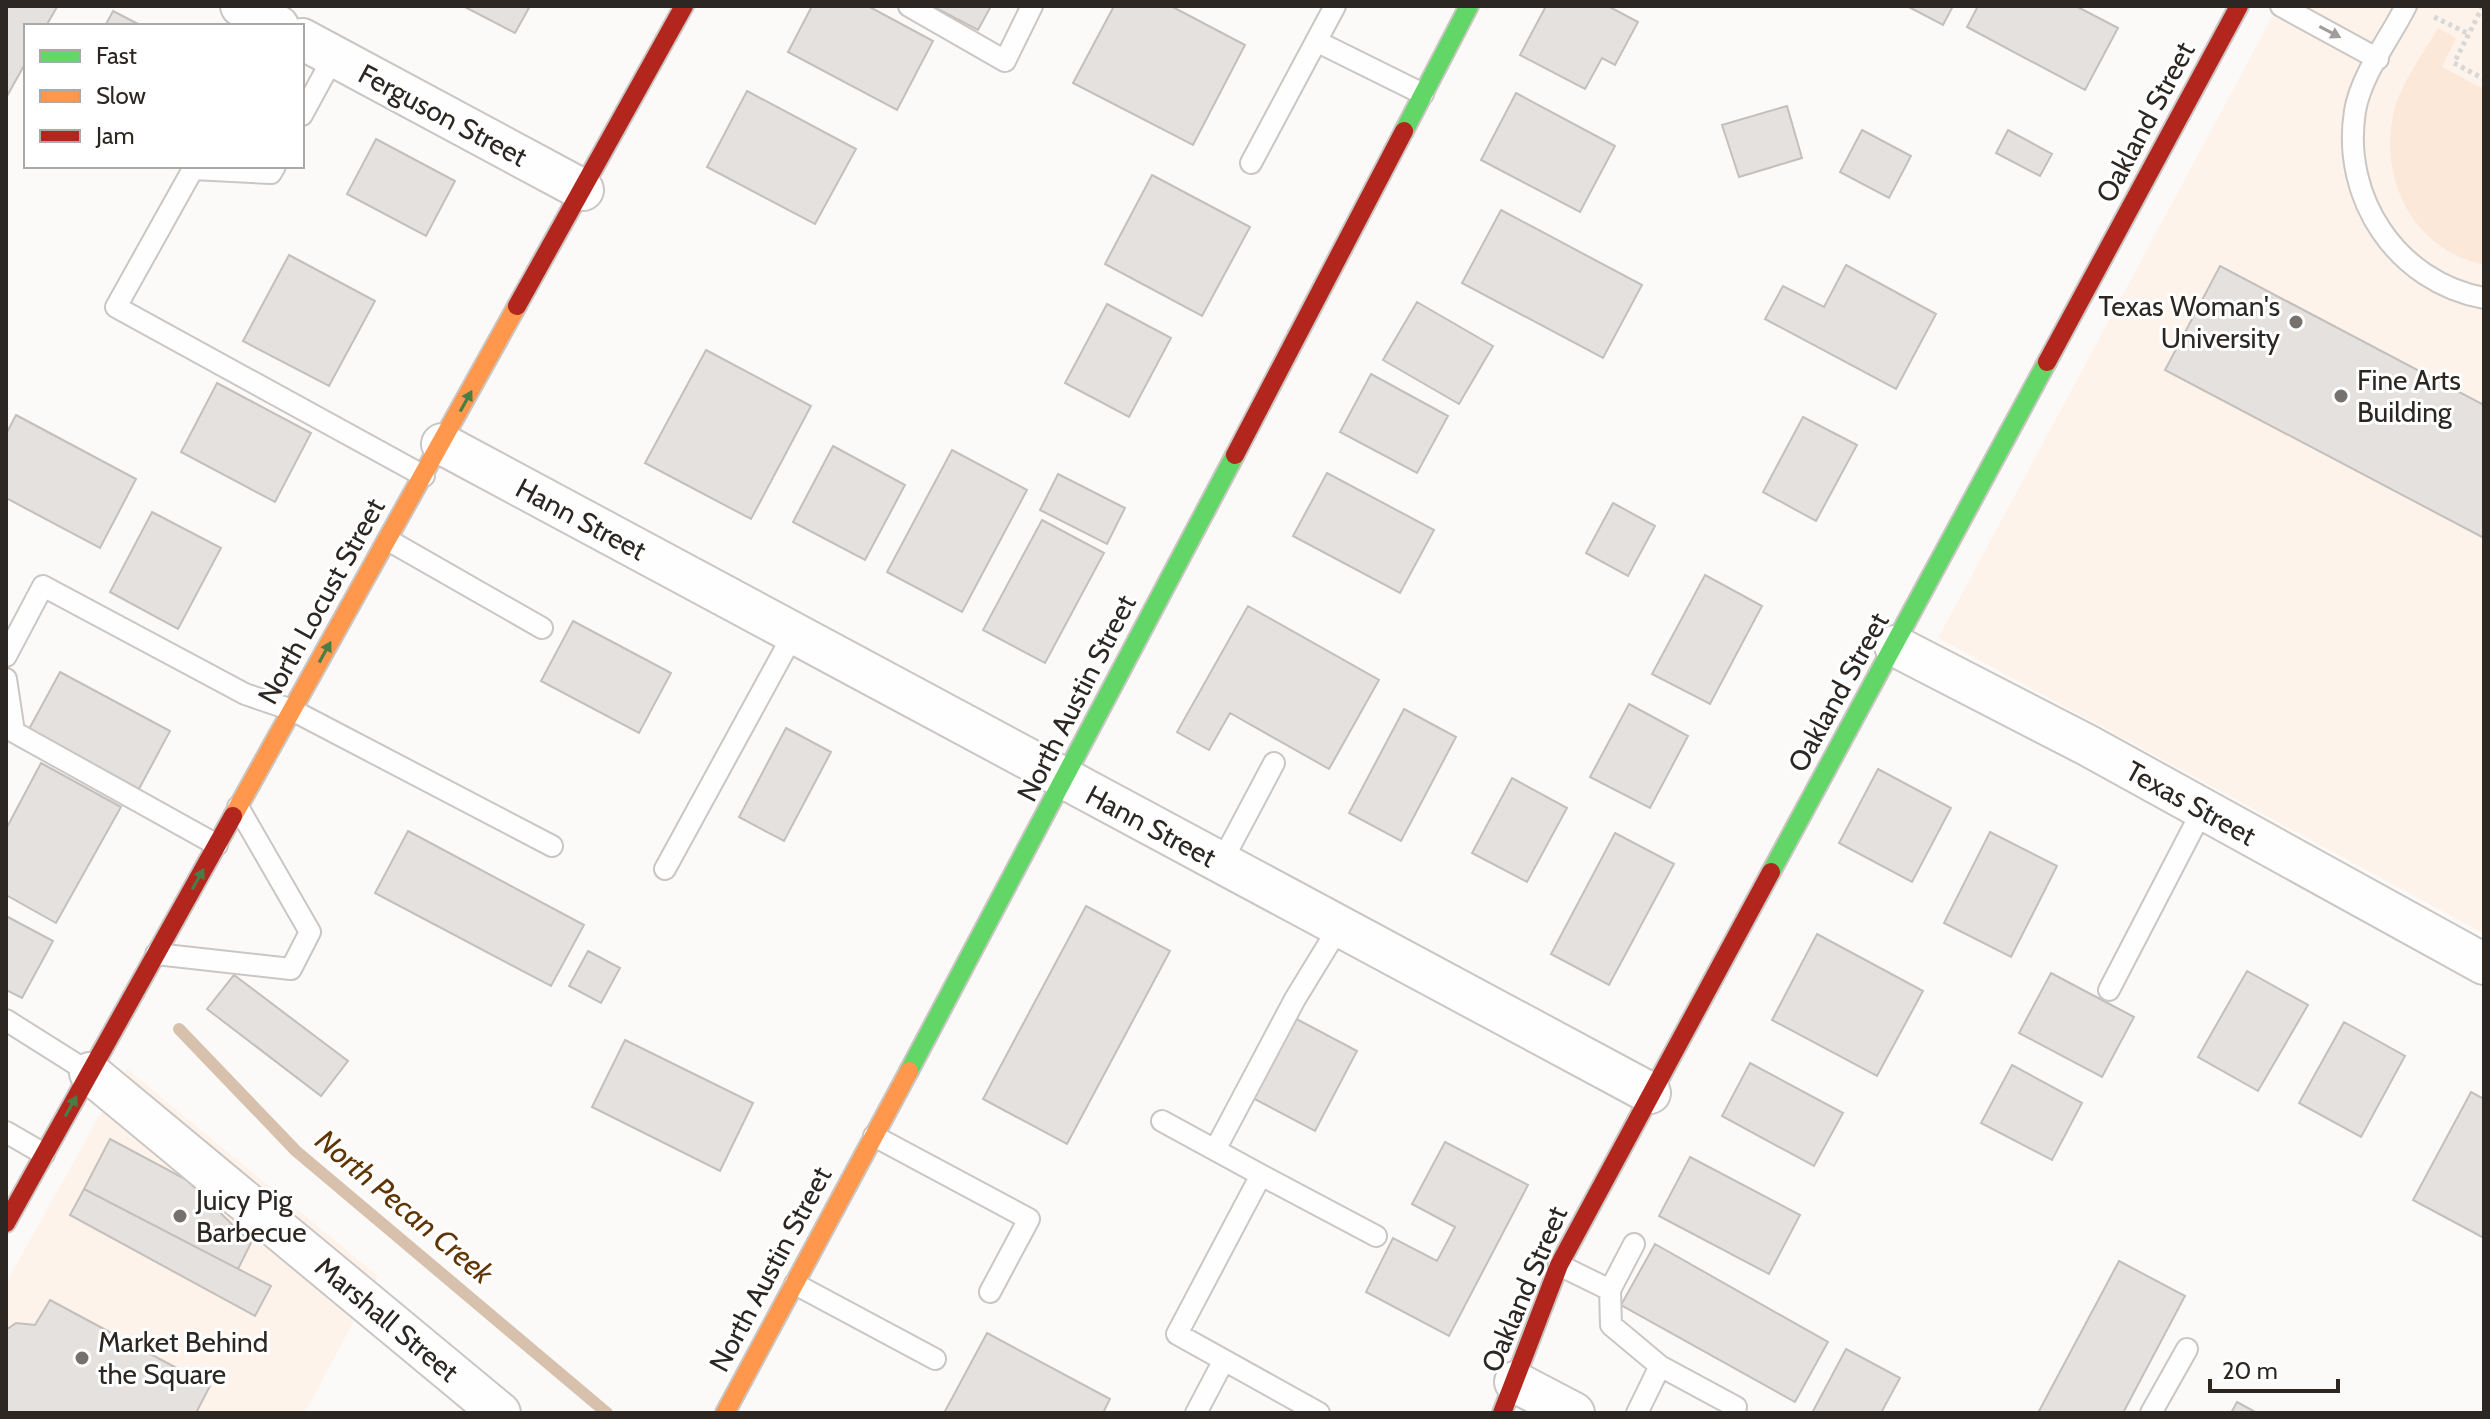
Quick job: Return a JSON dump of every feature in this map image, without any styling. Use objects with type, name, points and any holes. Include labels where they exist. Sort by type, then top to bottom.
[{"type":"street","name":"North Locust Street","points":[[7,1218],[684,6]]},
{"type":"street","name":"North Austin Street","points":[[725,1413],[1065,780],[1469,6]]},
{"type":"street","name":"Oakland Street","points":[[1508,1397],[1559,1265],[2239,6]]},
{"type":"street","name":"Ferguson Street","points":[[318,48],[583,190]]},
{"type":"street","name":"Hann Street","points":[[433,460],[794,633],[1650,1093]]},
{"type":"street","name":"Texas Street","points":[[1895,646],[2203,809],[2484,964]]},
{"type":"street","name":"Marshall Street","points":[[90,1073],[500,1413]]},
{"type":"street","points":[[1508,1397],[1574,1413]]},
{"type":"lane","points":[[909,6],[1005,61],[1032,6]]},
{"type":"lane","points":[[1251,163],[1335,6]]},
{"type":"lane","points":[[2281,6],[2378,59]]},
{"type":"lane","points":[[2406,6],[2355,108],[2356,171],[2372,218],[2385,238],[2421,273],[2468,295],[2484,298]]},
{"type":"lane","points":[[1316,41],[1423,94]]},
{"type":"lane","points":[[304,107],[318,48]]},
{"type":"lane","points":[[274,168],[271,173],[193,169],[116,307],[433,460]]},
{"type":"lane","points":[[388,540],[542,628]]},
{"type":"lane","points":[[6,656],[43,586],[245,694],[292,710],[552,846]]},
{"type":"lane","points":[[665,869],[794,633]]},
{"type":"lane","points":[[6,679],[14,732],[217,845]]},
{"type":"lane","points":[[1221,863],[1274,763]]},
{"type":"lane","points":[[156,954],[291,969],[310,932],[238,807]]},
{"type":"lane","points":[[2109,990],[2203,809]]},
{"type":"lane","points":[[1215,1150],[1295,999],[1339,927]]},
{"type":"lane","points":[[6,1020],[90,1073]]},
{"type":"lane","points":[[1162,1121],[1376,1236]]},
{"type":"lane","points":[[6,1132],[44,1154]]},
{"type":"lane","points":[[874,1136],[1029,1219],[990,1292]]},
{"type":"lane","points":[[1261,1175],[1177,1334],[1319,1413]]},
{"type":"lane","points":[[1634,1244],[1610,1290],[1611,1325],[1660,1366],[1736,1407],[1733,1413]]},
{"type":"lane","points":[[1559,1265],[1610,1290]]},
{"type":"lane","points":[[795,1284],[935,1359]]},
{"type":"lane","points":[[2151,1413],[2187,1349]]},
{"type":"lane","points":[[1196,1413],[1224,1360]]},
{"type":"lane","points":[[1637,1413],[1660,1366]]},
{"type":"path","points":[[2483,6],[2454,63],[2484,79]]},
{"type":"path","points":[[2427,13],[2469,34]]},
{"type":"shaded area","name":"Texas Woman's University","points":[[2278,6],[2484,6],[2484,934],[1938,638]]},
{"type":"shaded area","points":[[2438,28],[2456,38],[2442,67],[2484,89],[2484,265],[2459,257],[2438,244],[2420,227],[2406,208],[2391,162],[2390,137],[2397,100]]},
{"type":"shaded area","points":[[126,1068],[378,1276],[305,1413],[6,1413],[6,1283]]},
{"type":"building","points":[[6,6],[57,7],[47,24],[24,24],[24,66],[6,98]]},
{"type":"building","points":[[463,6],[530,6],[515,33]]},
{"type":"building","points":[[812,6],[868,6],[933,41],[897,110],[788,52]]},
{"type":"building","points":[[932,6],[991,6],[978,30]]},
{"type":"building","points":[[1114,6],[1171,6],[1245,45],[1193,145],[1073,83]]},
{"type":"building","points":[[1546,6],[1608,6],[1638,22],[1615,65],[1602,58],[1585,89],[1520,55]]},
{"type":"building","points":[[1907,6],[1953,6],[1943,25]]},
{"type":"building","points":[[1978,6],[2076,6],[2118,28],[2085,90],[1967,27]]},
{"type":"building","points":[[113,11],[138,24],[106,24]]},
{"type":"building","points":[[747,91],[856,149],[815,224],[707,167]]},
{"type":"building","points":[[1516,93],[1615,146],[1580,212],[1481,160]]},
{"type":"building","points":[[1787,106],[1802,158],[1739,177],[1722,125]]},
{"type":"building","points":[[1862,130],[1911,156],[1889,198],[1840,172]]},
{"type":"building","points":[[2008,130],[2052,154],[2040,176],[1996,153]]},
{"type":"building","points":[[376,139],[455,181],[426,236],[347,194]]},
{"type":"building","points":[[1152,175],[1250,227],[1202,316],[1105,264]]},
{"type":"building","points":[[1501,210],[1642,285],[1603,358],[1462,283]]},
{"type":"building","points":[[289,255],[375,301],[329,386],[243,341]]},
{"type":"building","points":[[1846,265],[1936,314],[1896,389],[1765,319],[1783,286],[1824,307]]},
{"type":"building","name":"Fine Arts Building","points":[[2220,266],[2484,405],[2484,538],[2165,370]]},
{"type":"building","points":[[1417,302],[1493,346],[1459,404],[1383,360]]},
{"type":"building","points":[[1107,304],[1171,338],[1129,417],[1065,383]]},
{"type":"building","points":[[706,350],[811,406],[751,519],[645,463]]},
{"type":"building","points":[[1371,374],[1448,416],[1417,473],[1340,432]]},
{"type":"building","points":[[217,383],[311,433],[275,502],[181,452]]},
{"type":"building","points":[[16,415],[136,479],[100,548],[6,498],[6,434]]},
{"type":"building","points":[[1803,417],[1857,445],[1816,521],[1763,492]]},
{"type":"building","points":[[833,446],[905,485],[865,560],[793,522]]},
{"type":"building","points":[[952,450],[1027,490],[962,612],[887,572]]},
{"type":"building","points":[[1327,473],[1434,530],[1400,593],[1293,536]]},
{"type":"building","points":[[1058,474],[1125,508],[1107,544],[1040,510]]},
{"type":"building","points":[[1613,503],[1655,526],[1628,576],[1586,553]]},
{"type":"building","points":[[152,512],[221,548],[178,629],[110,592]]},
{"type":"building","points":[[1042,520],[1104,553],[1045,663],[983,630]]},
{"type":"building","points":[[1705,575],[1762,606],[1710,704],[1652,674]]},
{"type":"building","points":[[1248,606],[1379,680],[1329,769],[1230,713],[1209,750],[1177,732]]},
{"type":"building","points":[[573,621],[671,673],[639,733],[541,681]]},
{"type":"building","points":[[60,672],[170,731],[139,789],[29,729]]},
{"type":"building","points":[[1629,704],[1688,736],[1650,808],[1590,777]]},
{"type":"building","points":[[1404,709],[1456,737],[1401,841],[1349,813]]},
{"type":"building","points":[[786,728],[831,752],[784,841],[739,817]]},
{"type":"building","points":[[41,763],[121,807],[56,923],[6,895],[6,829]]},
{"type":"building","points":[[1878,769],[1951,808],[1912,882],[1839,843]]},
{"type":"building","points":[[1512,778],[1567,808],[1527,882],[1472,853]]},
{"type":"building","points":[[408,831],[584,925],[551,986],[375,893]]},
{"type":"building","points":[[1990,832],[2057,866],[2011,957],[1944,923]]},
{"type":"building","points":[[1615,833],[1674,864],[1609,985],[1551,954]]},
{"type":"building","points":[[1086,906],[1170,951],[1067,1144],[983,1099]]},
{"type":"building","points":[[6,916],[53,941],[22,998],[6,990]]},
{"type":"building","points":[[1817,934],[1923,991],[1877,1076],[1772,1020]]},
{"type":"building","points":[[588,951],[620,968],[601,1003],[569,986]]},
{"type":"building","points":[[2247,971],[2308,1005],[2258,1091],[2198,1057]]},
{"type":"building","points":[[2051,973],[2134,1017],[2102,1077],[2019,1033]]},
{"type":"building","points":[[234,975],[348,1061],[321,1096],[207,1009]]},
{"type":"building","points":[[1291,1016],[1357,1051],[1315,1131],[1249,1096]]},
{"type":"building","points":[[2344,1022],[2405,1056],[2361,1137],[2299,1103]]},
{"type":"building","points":[[625,1040],[753,1103],[720,1171],[592,1107]]},
{"type":"building","points":[[1750,1063],[1843,1113],[1814,1166],[1722,1116]]},
{"type":"building","points":[[2012,1065],[2082,1103],[2052,1160],[1981,1123]]},
{"type":"building","points":[[2471,1092],[2484,1099],[2484,1238],[2413,1200]]},
{"type":"building","name":"Juicy Pig Barbecue","points":[[110,1139],[187,1180],[251,1243],[238,1269],[84,1189]]},
{"type":"building","points":[[1445,1142],[1528,1185],[1449,1336],[1366,1292],[1393,1238],[1437,1261],[1455,1227],[1412,1204]]},
{"type":"building","points":[[1690,1157],[1800,1215],[1769,1274],[1659,1216]]},
{"type":"building","points":[[84,1189],[271,1286],[255,1316],[70,1215]]},
{"type":"building","points":[[1655,1244],[1828,1342],[1795,1402],[1621,1305]]},
{"type":"building","points":[[2119,1261],[2185,1296],[2123,1413],[2038,1413]]},
{"type":"building","name":"Market Behind the Square","points":[[50,1300],[210,1386],[196,1413],[6,1413],[6,1330],[16,1323],[35,1325]]},
{"type":"building","points":[[987,1333],[1110,1399],[1103,1413],[944,1413]]},
{"type":"building","points":[[1846,1349],[1900,1378],[1881,1413],[1812,1413]]},
{"type":"building","points":[[2237,1402],[2257,1413],[2231,1413]]},
{"type":"waterway","name":"North Pecan Creek","points":[[179,1029],[296,1151],[607,1413]]},
{"type":"traffic: fast","points":[[1404,131],[1469,6]]},
{"type":"traffic: fast","points":[[1771,872],[2047,362]]},
{"type":"traffic: fast","points":[[909,1071],[1235,455]]},
{"type":"traffic: slow","points":[[233,816],[517,306]]},
{"type":"traffic: slow","points":[[725,1413],[909,1071]]},
{"type":"traffic: jam","points":[[517,306],[684,6]]},
{"type":"traffic: jam","points":[[2047,362],[2239,6]]},
{"type":"traffic: jam","points":[[1235,455],[1404,131]]},
{"type":"traffic: jam","points":[[6,1223],[233,816]]},
{"type":"traffic: jam","points":[[1502,1413],[1559,1265],[1771,872]]},
{"type":"place","name":"Texas Woman's University","points":[[2296,322]]},
{"type":"place","name":"Fine Arts Building","points":[[2341,396]]},
{"type":"place","name":"Juicy Pig Barbecue","points":[[180,1216]]},
{"type":"place","name":"Market Behind the Square","points":[[82,1358]]}]
